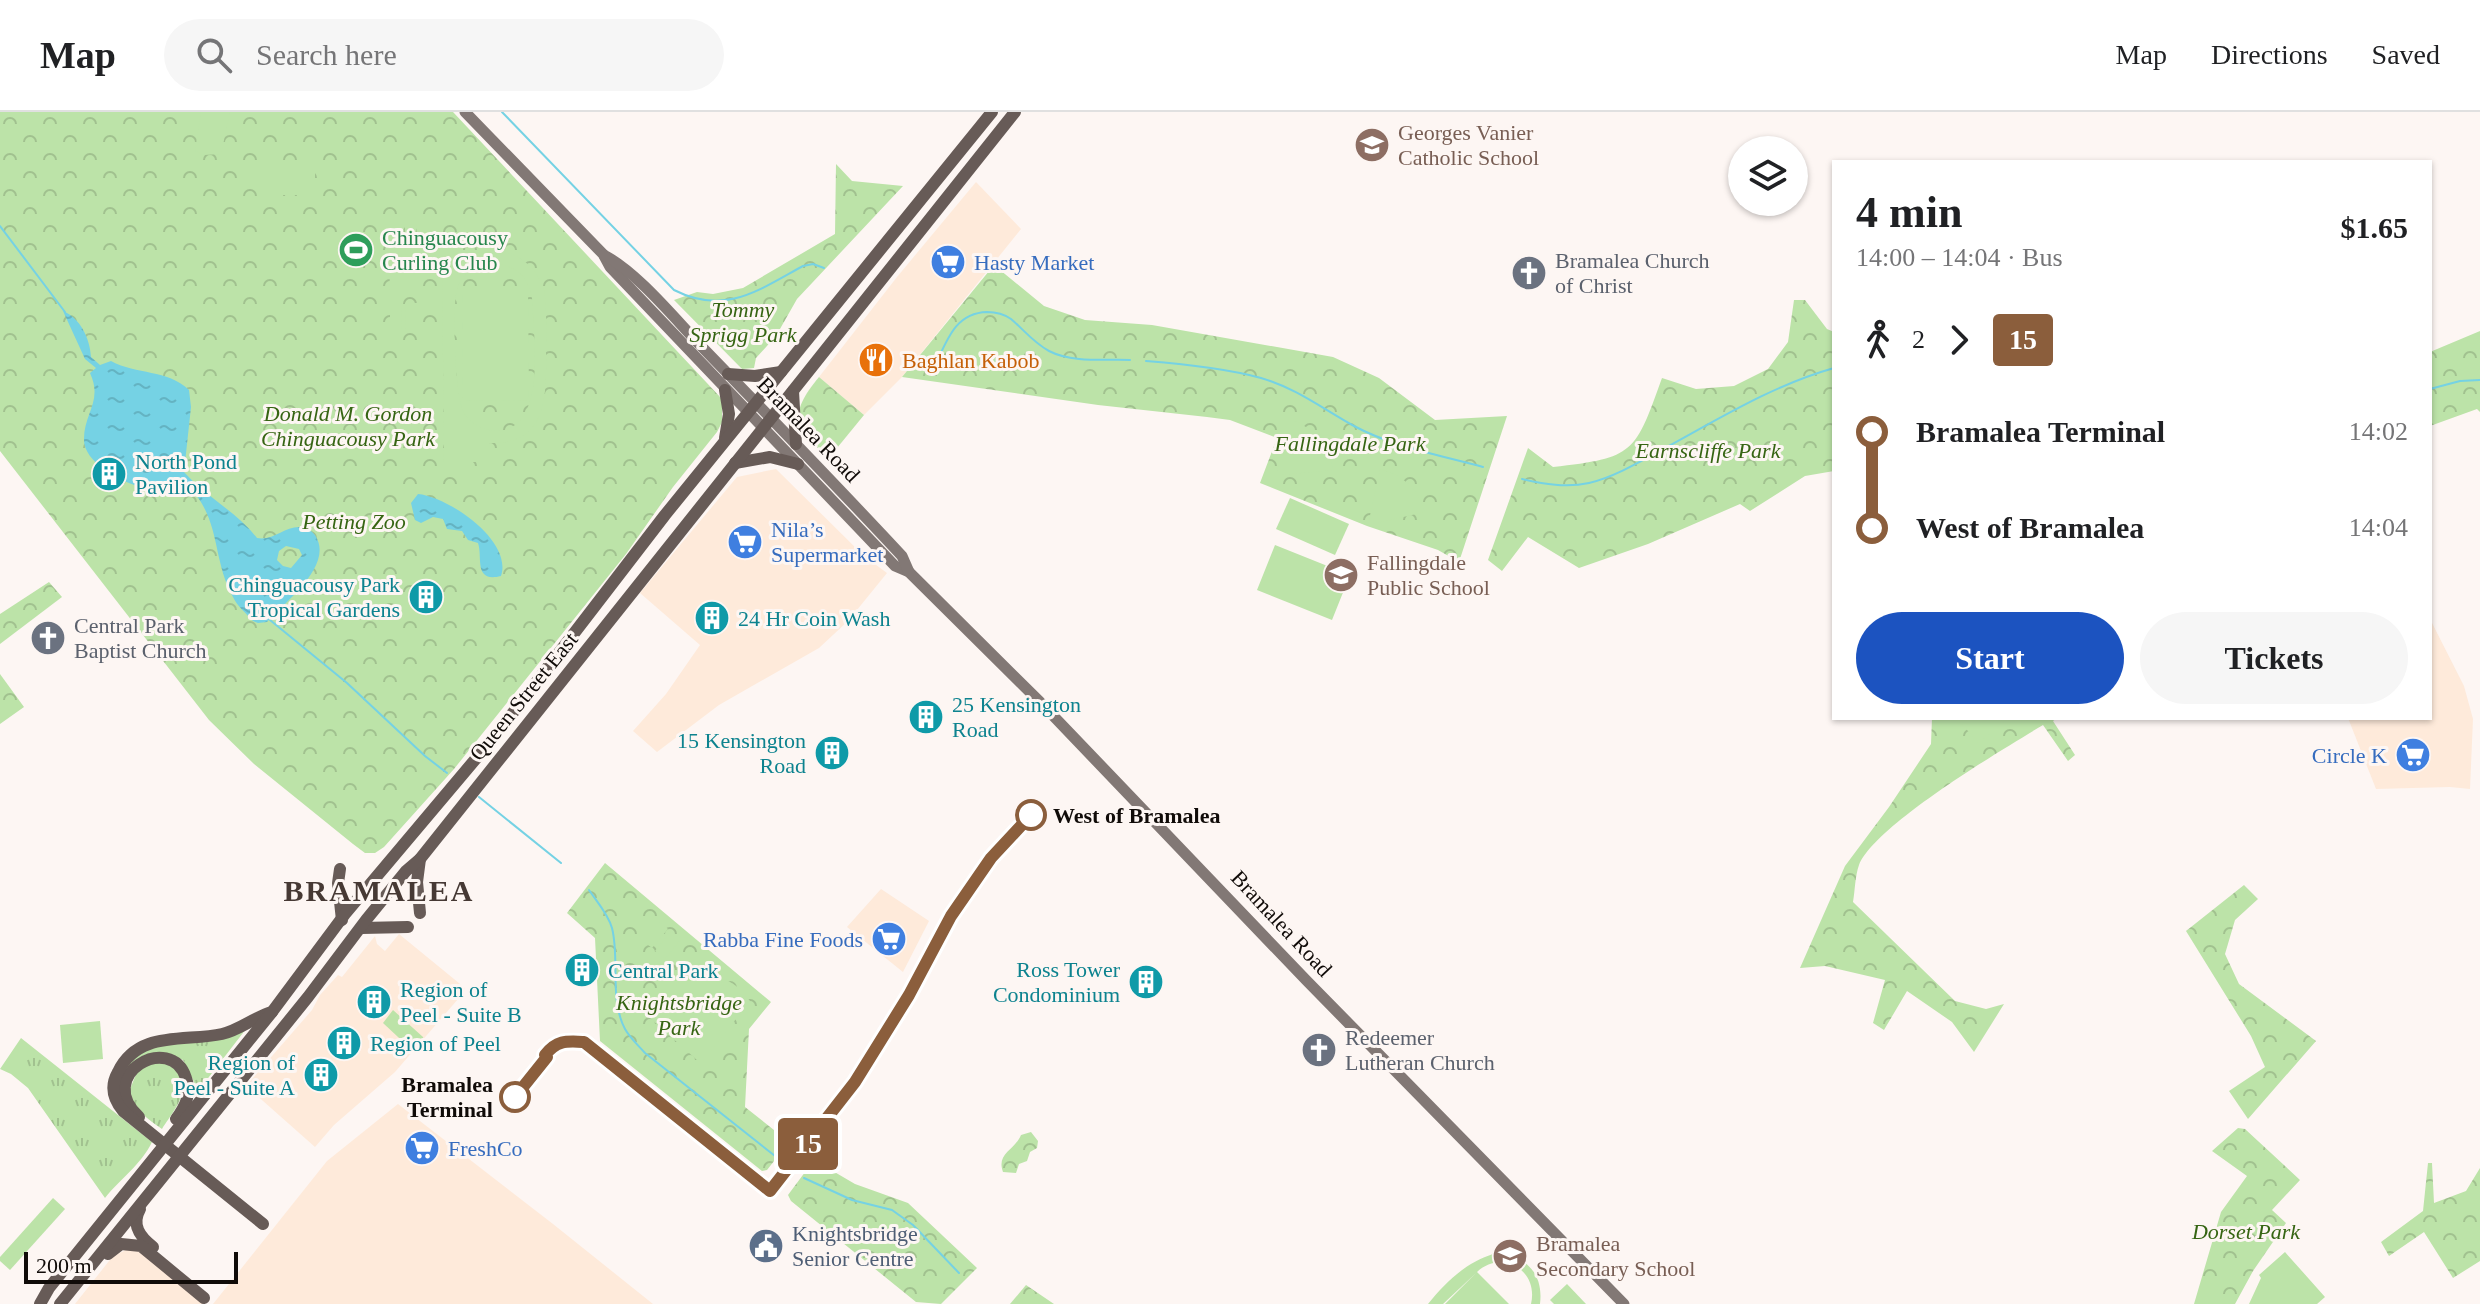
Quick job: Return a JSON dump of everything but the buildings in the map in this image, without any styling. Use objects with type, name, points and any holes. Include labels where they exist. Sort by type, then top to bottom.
[{"type":"main road","name":"Bramalea Road","points":[[465,112],[603,254],[610,267],[725,390],[752,407]]},
{"type":"main road","name":"Queen Street East","points":[[40,1304],[49,1288],[272,1012],[345,914],[502,728],[752,407],[992,112]]},
{"type":"main road","name":"Queen Street East","points":[[61,1303],[406,871],[420,859],[1015,112]]},
{"type":"main road","name":"Bramalea Road","points":[[603,254],[616,261],[728,374],[798,464],[895,566],[909,572]]},
{"type":"main road","points":[[728,374],[755,376],[781,372]]},
{"type":"main road","points":[[725,390],[729,414],[725,441]]},
{"type":"main road","points":[[793,391],[796,444]]},
{"type":"main road","name":"Bramalea Road","points":[[767,423],[796,444],[902,556],[909,572],[1050,712],[1307,981],[1624,1304]]},
{"type":"main road","points":[[735,463],[770,457],[798,464]]},
{"type":"main road","points":[[420,859],[417,882],[420,913]]},
{"type":"main road","points":[[340,869],[338,883],[342,920]]},
{"type":"main road","points":[[362,928],[408,927]]},
{"type":"main road","points":[[175,1131],[174,1121],[188,1096],[184,1072],[175,1062],[166,1059],[154,1058],[141,1062],[131,1070],[125,1085],[126,1097],[133,1112],[265,1222],[123,1111],[115,1099],[113,1085],[122,1064],[145,1044],[225,1033],[252,1018],[272,1012]]},
{"type":"main road","points":[[61,1303],[76,1295],[114,1248],[129,1243],[141,1246],[207,1295],[148,1243],[138,1230],[138,1212],[159,1182]]},
{"type":"shaded area","points":[[976,182],[1021,229],[902,377],[864,415],[819,377]]},
{"type":"shaded area","points":[[776,469],[864,556],[887,573],[848,621],[819,648],[719,705],[657,752],[633,731],[666,694],[700,645],[640,593],[737,477]]},
{"type":"shaded area","points":[[2432,623],[2464,686],[2473,719],[2470,789],[2376,789],[2349,720],[2432,720]]},
{"type":"shaded area","points":[[881,889],[929,921],[903,972],[847,927]]},
{"type":"shaded area","points":[[399,934],[465,991],[395,1072],[334,1125],[315,1147],[246,1086],[312,1010],[320,995],[338,975],[342,977],[375,936],[377,944],[385,951]]},
{"type":"shaded area","points":[[398,1104],[653,1304],[213,1304],[327,1161]]},
{"type":"shaded area","points":[[126,1250],[141,1250],[204,1304],[75,1304],[113,1256]]},
{"type":"green space","name":"Donald M. Gordon Chinguacousy Park","points":[[0,112],[453,112],[721,398],[724,408],[717,432],[626,554],[454,769],[384,847],[375,853],[365,853],[353,844],[254,764],[209,720],[0,451]]},
{"type":"green space","points":[[201,112],[230,112],[221,154],[204,155],[195,151]]},
{"type":"green space","name":"Tommy Sprigg Park","points":[[836,164],[852,181],[903,186],[797,299],[776,336],[756,358],[754,368],[742,369],[674,300],[697,292],[713,294],[743,288],[835,234]]},
{"type":"green space","points":[[260,167],[315,167],[315,195],[260,195]]},
{"type":"green space","points":[[389,225],[401,225],[401,251],[389,251]]},
{"type":"green space","points":[[405,225],[416,225],[417,250],[405,251]]},
{"type":"green space","points":[[497,250],[513,255],[532,268],[541,281],[546,303],[546,380],[541,412],[534,425],[524,435],[509,441],[489,443],[489,462],[471,462],[470,466],[462,466],[462,462],[444,462],[442,253],[455,253],[456,266],[474,253]],"holes":[[[495,263],[517,271],[527,282],[532,298],[535,356],[531,399],[524,416],[512,427],[495,431],[477,425],[464,413],[458,389],[454,329],[460,281],[477,266]]]},
{"type":"green space","points":[[389,264],[401,264],[401,290],[390,290]]},
{"type":"green space","points":[[405,264],[417,264],[417,290],[405,290]]},
{"type":"green space","name":"Fallingdale Park","points":[[994,265],[1044,306],[1085,320],[1152,325],[1333,357],[1379,378],[1435,420],[1507,416],[1459,562],[1438,550],[1367,526],[1260,483],[1277,438],[1230,420],[902,377]]},
{"type":"green space","points":[[462,292],[528,292],[529,400],[463,401]]},
{"type":"green space","name":"Earnscliffe Park","points":[[1794,300],[1805,300],[1832,331],[1832,471],[1805,476],[1750,511],[1740,504],[1648,544],[1579,568],[1528,537],[1502,571],[1488,560],[1528,448],[1553,467],[1616,455],[1637,437],[1662,378],[1696,389],[1734,386],[1768,369],[1788,342]]},
{"type":"green space","points":[[390,303],[401,303],[402,329],[390,329]]},
{"type":"green space","points":[[405,303],[417,303],[417,329],[406,329]]},
{"type":"green space","points":[[2480,331],[2480,412],[2477,409],[2432,425],[2432,351]]},
{"type":"green space","points":[[819,377],[864,415],[828,459],[808,438],[799,420],[802,402]]},
{"type":"green space","points":[[1295,421],[1321,440],[1333,470],[1280,475],[1277,470]]},
{"type":"green space","points":[[1380,469],[1408,484],[1425,512],[1373,524],[1369,520]]},
{"type":"green space","points":[[1290,498],[1349,524],[1335,555],[1276,529]]},
{"type":"green space","points":[[1275,545],[1350,575],[1332,620],[1257,590]]},
{"type":"green space","points":[[49,582],[62,597],[0,644],[0,614]]},
{"type":"green space","points":[[0,674],[24,707],[0,724]]},
{"type":"green space","points":[[1932,720],[2054,720],[2075,755],[2068,761],[2043,725],[1971,769],[1914,809],[1870,848],[1859,865],[1853,902],[1955,1001],[1986,1009],[2004,1004],[1974,1052],[1952,1022],[1907,991],[1884,1030],[1873,1023],[1885,980],[1825,966],[1800,968],[1845,866],[1931,744]]},
{"type":"green space","points":[[1959,720],[2007,720],[1978,743]]},
{"type":"green space","name":"Knightsbridge Park","points":[[605,863],[771,1002],[749,1029],[745,1107],[789,1142],[767,1170],[762,1171],[600,1041],[595,938],[567,913]]},
{"type":"green space","points":[[2244,885],[2258,899],[2235,920],[2225,954],[2239,984],[2316,1041],[2248,1119],[2229,1091],[2265,1067],[2251,1036],[2186,931]]},
{"type":"green space","points":[[658,921],[668,929],[652,948],[643,941]]},
{"type":"green space","points":[[671,931],[681,939],[665,959],[655,951]]},
{"type":"green space","points":[[693,972],[725,979],[739,988],[750,1001],[704,1060],[698,1061],[641,1010],[650,995],[662,984]]},
{"type":"green space","points":[[393,1010],[423,1037],[424,1041],[413,1051],[383,1023]]},
{"type":"green space","points":[[100,1021],[103,1059],[63,1063],[60,1025]]},
{"type":"green space","points":[[246,1029],[192,1099],[194,1082],[183,1060],[161,1054],[153,1053],[138,1059],[121,1085],[120,1075],[127,1064],[151,1046]]},
{"type":"green space","points":[[21,1038],[152,1142],[136,1165],[105,1198],[28,1088],[0,1069]]},
{"type":"green space","points":[[163,1061],[181,1076],[183,1092],[162,1129],[142,1114],[128,1094],[139,1067]]},
{"type":"green space","name":"Dorset Park","points":[[2238,1128],[2245,1129],[2300,1180],[2272,1210],[2286,1223],[2235,1304],[2194,1304],[2221,1212],[2247,1176],[2212,1151]]},
{"type":"green space","points":[[1031,1132],[1038,1141],[1037,1148],[1030,1152],[1027,1161],[1019,1164],[1016,1173],[1003,1172],[1004,1156],[1021,1135]]},
{"type":"green space","points":[[814,1160],[855,1184],[908,1203],[977,1268],[941,1304],[916,1302],[791,1201],[788,1195]]},
{"type":"green space","points":[[2428,1163],[2432,1163],[2434,1203],[2466,1191],[2480,1168],[2480,1261],[2453,1278],[2424,1232],[2389,1256],[2381,1242],[2423,1211]]},
{"type":"green space","points":[[53,1198],[65,1209],[10,1270],[0,1261],[0,1257]]},
{"type":"green space","points":[[2285,1252],[2325,1297],[2317,1304],[2249,1304],[2261,1278],[2259,1275]]},
{"type":"green space","points":[[1493,1254],[1514,1257],[1530,1267],[1539,1283],[1540,1304],[1531,1304],[1532,1292],[1524,1273],[1507,1263],[1497,1263],[1477,1272],[1509,1304],[1445,1304],[1476,1273],[1443,1304],[1428,1304],[1457,1274]]},
{"type":"green space","points":[[1567,1284],[1586,1304],[1554,1304],[1550,1300]]},
{"type":"green space","points":[[1026,1285],[1054,1304],[1010,1304]]},
{"type":"water","points":[[63,311],[79,324],[89,343],[91,357],[100,365],[111,361],[162,375],[189,390],[191,407],[184,472],[257,538],[268,538],[299,527],[315,535],[319,547],[313,570],[295,594],[267,622],[253,621],[235,600],[221,566],[204,507],[181,479],[154,486],[138,486],[112,475],[89,455],[84,439],[95,391],[90,373],[96,368],[85,359]],"holes":[[[286,546],[299,549],[302,555],[291,568],[277,560],[279,551]]]},
{"type":"water","points":[[418,494],[446,503],[476,523],[497,549],[502,563],[501,576],[486,576],[481,567],[478,543],[468,540],[462,531],[447,529],[443,519],[433,517],[421,523],[415,520],[411,503]]},
{"type":"waterway","points":[[502,112],[674,290],[709,301],[726,300],[756,291],[803,266],[813,264],[824,268]]},
{"type":"waterway","points":[[0,226],[65,312]]},
{"type":"waterway","points":[[932,372],[958,324],[975,314],[987,312],[1008,317],[1039,344],[1058,355],[1078,359],[1130,360]]},
{"type":"waterway","points":[[1146,361],[1219,369],[1274,382],[1385,440],[1483,467]]},
{"type":"waterway","points":[[1522,479],[1563,485],[1599,480],[1629,468],[1769,393],[1832,369]]},
{"type":"waterway","points":[[2432,388],[2460,381],[2480,380]]},
{"type":"waterway","points":[[270,620],[347,683],[447,773]]},
{"type":"waterway","points":[[479,797],[561,863]]},
{"type":"waterway","points":[[589,890],[612,928],[617,1005],[627,1032],[645,1053],[775,1156]]},
{"type":"waterway","points":[[804,1178],[852,1200],[892,1210],[913,1225],[959,1273]]},
{"type":"bus line","name":"15","points":[[515,1097],[554,1044],[584,1042],[770,1191],[855,1082],[909,995],[951,916],[991,858],[1031,815]]},
{"type":"place","name":"Georges Vanier Catholic School","points":[[1372,145]]},
{"type":"place","name":"Chinguacousy Curling Club","points":[[356,250]]},
{"type":"place","name":"Hasty Market","points":[[948,262]]},
{"type":"place","name":"Bramalea Church of Christ","points":[[1529,273]]},
{"type":"place","name":"Baghlan Kabob","points":[[876,360]]},
{"type":"place","name":"North Pond Pavilion","points":[[109,474]]},
{"type":"place","name":"Nila’s Supermarket","points":[[745,542]]},
{"type":"place","name":"Fallingdale Public School","points":[[1341,575]]},
{"type":"place","name":"Chinguacousy Park Tropical Gardens","points":[[426,597]]},
{"type":"place","name":"24 Hr Coin Wash","points":[[712,618]]},
{"type":"place","name":"Central Park Baptist Church","points":[[48,638]]},
{"type":"place","name":"25 Kensington Road","points":[[926,717]]},
{"type":"place","name":"15 Kensington Road","points":[[832,753]]},
{"type":"place","name":"Circle K","points":[[2413,755]]},
{"type":"place","name":"West of Bramalea","points":[[1031,815]]},
{"type":"place","name":"Rabba Fine Foods","points":[[889,939]]},
{"type":"place","name":"Central Park","points":[[582,970]]},
{"type":"place","name":"Ross Tower Condominium","points":[[1146,982]]},
{"type":"place","name":"Region of Peel - Suite B","points":[[374,1002]]},
{"type":"place","name":"Region of Peel","points":[[344,1043]]},
{"type":"place","name":"Redeemer Lutheran Church","points":[[1319,1050]]},
{"type":"place","name":"Region of Peel - Suite A","points":[[321,1075]]},
{"type":"place","name":"Bramalea Terminal","points":[[515,1097]]},
{"type":"place","name":"FreshCo","points":[[422,1148]]},
{"type":"place","name":"Knightsbridge Senior Centre","points":[[766,1246]]},
{"type":"place","name":"Bramalea Secondary School","points":[[1510,1256]]},
{"type":"district","name":"BRAMALEA","points":[[379,891]]},
{"type":"park label","name":"Petting Zoo","points":[[354,521]]}]
